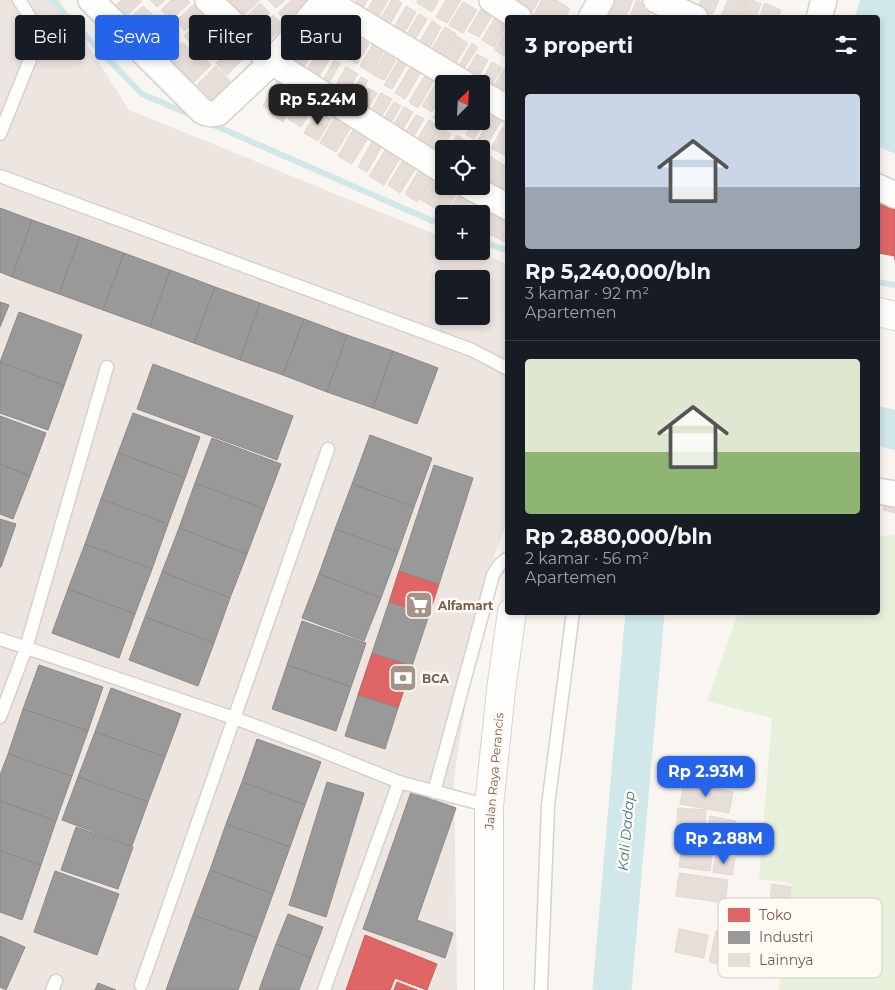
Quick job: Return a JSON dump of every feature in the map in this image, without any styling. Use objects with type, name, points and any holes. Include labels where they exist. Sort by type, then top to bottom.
[{"type":"street","points":[[91,0],[207,114],[218,113],[272,62],[324,0],[450,75]]},
{"type":"street","points":[[208,0],[272,62],[435,166]]},
{"type":"street","points":[[492,0],[514,15]]},
{"type":"street","points":[[593,15],[601,0]]},
{"type":"street","points":[[656,0],[688,15]]},
{"type":"street","points":[[820,15],[824,0]]},
{"type":"street","points":[[490,98],[505,107]]},
{"type":"street","points":[[880,188],[895,195]]},
{"type":"street","points":[[487,195],[505,204]]},
{"type":"street","points":[[880,312],[895,316]]},
{"type":"street","points":[[880,329],[895,332]]},
{"type":"street","points":[[880,491],[895,494]]},
{"type":"street","name":"Jalan Raya Perancis","points":[[489,990],[489,806],[501,690],[512,615]]},
{"type":"lane","points":[[0,134],[35,47],[36,35],[32,21],[19,0]]},
{"type":"lane","points":[[0,176],[472,350],[505,367]]},
{"type":"lane","points":[[0,717],[26,648],[107,367]]},
{"type":"lane","points":[[141,985],[328,449]]},
{"type":"lane","points":[[434,792],[493,575],[500,564],[505,560]]},
{"type":"lane","points":[[540,990],[548,805],[573,615]]},
{"type":"lane","points":[[0,639],[234,718],[399,782],[489,806]]},
{"type":"lane","points":[[324,990],[399,782]]},
{"type":"shaded area","points":[[0,0],[59,0],[69,15],[15,15],[15,60],[85,60],[85,41],[95,57],[95,60],[97,60],[129,110],[435,234],[435,260],[490,260],[490,257],[505,263],[505,527],[485,581],[454,778],[457,990],[0,990]]},
{"type":"green space","points":[[895,535],[895,990],[779,990],[780,978],[882,978],[882,898],[790,898],[792,883],[759,879],[772,718],[707,701],[737,615],[880,615],[880,537]]},
{"type":"water","points":[[860,0],[895,0],[895,154],[880,147],[880,15],[856,15]]},
{"type":"building: Toko","points":[[880,197],[895,204],[895,256],[880,253]]},
{"type":"building: Toko","points":[[399,571],[439,584],[429,615],[389,602]]},
{"type":"building: Toko","points":[[372,653],[412,666],[398,708],[358,695]]},
{"type":"building: Toko","points":[[365,935],[437,964],[427,990],[395,978],[390,990],[346,990]]},
{"type":"building: Toko","points":[[397,982],[417,990],[394,990]]},
{"type":"building: Industri","points":[[0,208],[32,220],[12,277],[0,272]]},
{"type":"building: Industri","points":[[32,220],[80,237],[59,294],[12,277]]},
{"type":"building: Industri","points":[[80,237],[124,253],[103,310],[59,294]]},
{"type":"building: Industri","points":[[124,253],[170,270],[150,327],[103,310]]},
{"type":"building: Industri","points":[[170,270],[215,287],[194,343],[150,327]]},
{"type":"building: Industri","points":[[215,287],[260,303],[240,360],[194,343]]},
{"type":"building: Industri","points":[[0,302],[9,305],[0,327]]},
{"type":"building: Industri","points":[[260,303],[304,319],[283,375],[240,360]]},
{"type":"building: Industri","points":[[19,312],[82,335],[64,386],[0,362]]},
{"type":"building: Industri","points":[[304,319],[347,335],[327,392],[283,375]]},
{"type":"building: Industri","points":[[347,335],[393,351],[373,408],[327,392]]},
{"type":"building: Industri","points":[[393,351],[438,368],[417,424],[373,408]]},
{"type":"building: Industri","points":[[0,362],[64,386],[48,430],[0,413]]},
{"type":"building: Industri","points":[[153,364],[293,416],[277,460],[137,409]]},
{"type":"building: Industri","points":[[133,413],[200,437],[185,478],[118,453]]},
{"type":"building: Industri","points":[[0,416],[46,433],[30,476],[0,464]]},
{"type":"building: Industri","points":[[370,435],[432,458],[414,507],[352,484]]},
{"type":"building: Industri","points":[[212,438],[281,464],[264,509],[195,483]]},
{"type":"building: Industri","points":[[118,453],[185,478],[168,524],[101,499]]},
{"type":"building: Industri","points":[[0,464],[30,476],[13,519],[0,514]]},
{"type":"building: Industri","points":[[434,465],[473,478],[439,584],[399,571]]},
{"type":"building: Industri","points":[[195,483],[264,509],[247,554],[179,528]]},
{"type":"building: Industri","points":[[352,484],[414,507],[398,552],[335,529]]},
{"type":"building: Industri","points":[[101,499],[168,524],[152,569],[85,544]]},
{"type":"building: Industri","points":[[0,519],[16,524],[1,567],[0,567]]},
{"type":"building: Industri","points":[[179,528],[247,554],[230,598],[162,572]]},
{"type":"building: Industri","points":[[335,529],[398,552],[381,598],[319,574]]},
{"type":"building: Industri","points":[[85,544],[152,569],[135,614],[68,589]]},
{"type":"building: Industri","points":[[162,572],[230,598],[214,643],[145,617]]},
{"type":"building: Industri","points":[[319,574],[381,598],[364,641],[302,618]]},
{"type":"building: Industri","points":[[68,589],[135,614],[119,658],[52,633]]},
{"type":"building: Industri","points":[[389,602],[429,615],[412,666],[372,653]]},
{"type":"building: Industri","points":[[145,617],[214,643],[198,686],[129,660]]},
{"type":"building: Industri","points":[[302,621],[366,643],[351,687],[287,665]]},
{"type":"building: Industri","points":[[39,665],[103,687],[88,731],[23,709]]},
{"type":"building: Industri","points":[[287,665],[351,687],[336,731],[272,709]]},
{"type":"building: Industri","points":[[111,688],[181,714],[165,757],[95,732]]},
{"type":"building: Industri","points":[[358,695],[398,708],[385,749],[345,736]]},
{"type":"building: Industri","points":[[23,709],[88,731],[72,776],[8,754]]},
{"type":"building: Industri","points":[[95,732],[165,757],[148,802],[78,777]]},
{"type":"building: Industri","points":[[257,739],[321,762],[305,805],[242,782]]},
{"type":"building: Industri","points":[[8,754],[72,776],[56,821],[0,801],[0,775]]},
{"type":"building: Industri","points":[[78,777],[148,802],[132,846],[62,820]]},
{"type":"building: Industri","points":[[242,782],[305,805],[290,847],[226,824]]},
{"type":"building: Industri","points":[[327,782],[364,793],[326,917],[289,905]]},
{"type":"building: Industri","points":[[411,792],[456,808],[417,920],[453,933],[445,958],[363,929]]},
{"type":"building: Industri","points":[[0,801],[56,821],[41,865],[0,851]]},
{"type":"building: Industri","points":[[226,824],[290,847],[273,894],[210,870]]},
{"type":"building: Industri","points":[[76,827],[133,847],[118,889],[61,870]]},
{"type":"building: Industri","points":[[0,851],[41,865],[22,920],[0,912]]},
{"type":"building: Industri","points":[[210,870],[273,894],[257,938],[193,915]]},
{"type":"building: Industri","points":[[55,871],[119,894],[97,955],[34,932]]},
{"type":"building: Industri","points":[[288,914],[323,927],[311,958],[276,944]]},
{"type":"building: Industri","points":[[193,915],[257,938],[238,990],[166,990]]},
{"type":"building: Industri","points":[[0,936],[25,947],[6,990],[0,987]]},
{"type":"building: Industri","points":[[276,944],[311,958],[299,990],[259,990]]},
{"type":"building: Industri","points":[[98,983],[116,990],[95,990]]},
{"type":"building: Lainnya","points":[[121,0],[142,1],[127,15],[114,15],[110,11]]},
{"type":"building: Lainnya","points":[[150,0],[165,0],[157,7]]},
{"type":"building: Lainnya","points":[[171,0],[187,0],[190,2],[176,15],[166,15],[161,10]]},
{"type":"building: Lainnya","points":[[229,0],[259,1],[244,15]]},
{"type":"building: Lainnya","points":[[268,0],[285,0],[276,8]]},
{"type":"building: Lainnya","points":[[292,0],[307,0],[292,15],[281,16],[278,13]]},
{"type":"building: Lainnya","points":[[357,0],[367,0],[362,10],[354,5]]},
{"type":"building: Lainnya","points":[[373,0],[388,0],[377,19],[366,12]]},
{"type":"building: Lainnya","points":[[392,0],[402,3],[390,24],[380,19]]},
{"type":"building: Lainnya","points":[[418,0],[439,0],[432,12],[417,3]]},
{"type":"building: Lainnya","points":[[446,0],[461,0],[447,23],[436,17]]},
{"type":"building: Lainnya","points":[[516,0],[539,0],[531,13],[514,3]]},
{"type":"building: Lainnya","points":[[542,0],[556,0],[570,9],[567,15],[534,15]]},
{"type":"building: Lainnya","points":[[605,0],[633,0],[626,15],[599,15]]},
{"type":"building: Lainnya","points":[[637,0],[652,7],[648,15],[630,15]]},
{"type":"building: Lainnya","points":[[701,0],[719,0],[712,15],[704,15],[696,12]]},
{"type":"building: Lainnya","points":[[728,0],[747,0],[740,15],[721,15]]},
{"type":"building: Lainnya","points":[[747,0],[761,4],[756,15],[740,15]]},
{"type":"building: Lainnya","points":[[463,2],[477,10],[463,33],[449,25]]},
{"type":"building: Lainnya","points":[[260,3],[270,13],[268,15],[248,15]]},
{"type":"building: Lainnya","points":[[765,3],[781,10],[779,15],[760,15]]},
{"type":"building: Lainnya","points":[[194,4],[204,13],[202,15],[189,15],[189,27],[185,31],[179,24],[179,18]]},
{"type":"building: Lainnya","points":[[143,6],[152,14],[151,15],[133,15]]},
{"type":"building: Lainnya","points":[[406,6],[416,12],[405,32],[395,26]]},
{"type":"building: Lainnya","points":[[481,9],[492,16],[479,37],[468,31]]},
{"type":"building: Lainnya","points":[[419,14],[427,19],[415,39],[407,34]]},
{"type":"building: Lainnya","points":[[273,15],[281,23],[281,29],[271,39],[271,17]]},
{"type":"building: Lainnya","points":[[496,16],[505,22],[505,29],[494,47],[482,40]]},
{"type":"building: Lainnya","points":[[432,21],[441,27],[429,49],[419,43]]},
{"type":"building: Lainnya","points":[[445,27],[456,34],[441,59],[430,52]]},
{"type":"building: Lainnya","points":[[189,31],[189,41],[184,36]]},
{"type":"building: Lainnya","points":[[505,33],[505,56],[494,50]]},
{"type":"building: Lainnya","points":[[455,35],[468,43],[454,66],[441,59]]},
{"type":"building: Lainnya","points":[[361,39],[369,44],[361,57]]},
{"type":"building: Lainnya","points":[[182,42],[189,48],[189,56],[174,71],[163,60],[179,60],[179,45]]},
{"type":"building: Lainnya","points":[[472,43],[478,47],[463,70],[458,67]]},
{"type":"building: Lainnya","points":[[373,44],[384,51],[371,73],[360,66]]},
{"type":"building: Lainnya","points":[[385,53],[396,60],[384,80],[372,74]]},
{"type":"building: Lainnya","points":[[477,54],[488,60],[480,75],[473,75],[467,71]]},
{"type":"building: Lainnya","points":[[189,57],[189,60],[206,60],[211,65],[193,83],[178,68]]},
{"type":"building: Lainnya","points":[[219,60],[242,60],[227,75],[216,63]]},
{"type":"building: Lainnya","points":[[295,60],[308,60],[302,70],[293,64]]},
{"type":"building: Lainnya","points":[[313,60],[329,60],[317,80],[305,73]]},
{"type":"building: Lainnya","points":[[350,60],[359,60],[357,64]]},
{"type":"building: Lainnya","points":[[399,60],[407,64],[392,89],[384,85]]},
{"type":"building: Lainnya","points":[[334,61],[340,64],[326,88],[320,85]]},
{"type":"building: Lainnya","points":[[492,62],[502,68],[490,87],[490,75],[485,75]]},
{"type":"building: Lainnya","points":[[216,66],[231,82],[212,100],[197,85]]},
{"type":"building: Lainnya","points":[[411,66],[421,72],[405,99],[395,93]]},
{"type":"building: Lainnya","points":[[346,67],[358,74],[343,99],[332,92]]},
{"type":"building: Lainnya","points":[[505,70],[505,88],[501,94],[492,89]]},
{"type":"building: Lainnya","points":[[426,74],[434,80],[418,108],[409,102]]},
{"type":"building: Lainnya","points":[[361,77],[368,81],[354,104],[347,100]]},
{"type":"building: Lainnya","points":[[277,82],[285,86],[270,110],[263,106]]},
{"type":"building: Lainnya","points":[[435,86],[435,107],[432,112],[422,106]]},
{"type":"building: Lainnya","points":[[368,88],[377,93],[364,115],[355,109]]},
{"type":"building: Lainnya","points":[[283,93],[296,100],[283,122],[270,114]]},
{"type":"building: Lainnya","points":[[381,93],[392,99],[378,122],[368,116]]},
{"type":"building: Lainnya","points":[[301,96],[315,104],[301,127],[288,119]]},
{"type":"building: Lainnya","points":[[394,102],[401,106],[387,129],[380,125]]},
{"type":"building: Lainnya","points":[[404,107],[413,112],[399,136],[390,131]]},
{"type":"building: Lainnya","points":[[317,111],[331,119],[318,141],[304,133]]},
{"type":"building: Lainnya","points":[[416,115],[424,119],[409,144],[401,140]]},
{"type":"building: Lainnya","points":[[492,116],[501,121],[490,140],[478,140],[484,130],[490,130],[490,119]]},
{"type":"building: Lainnya","points":[[335,117],[351,127],[336,152],[320,143]]},
{"type":"building: Lainnya","points":[[429,120],[435,124],[435,130],[437,130],[426,149],[415,143]]},
{"type":"building: Lainnya","points":[[505,124],[505,154],[504,155],[491,148]]},
{"type":"building: Lainnya","points":[[353,130],[368,138],[352,164],[338,156]]},
{"type":"building: Lainnya","points":[[437,130],[444,130],[451,134],[447,140],[435,140],[435,154],[426,149]]},
{"type":"building: Lainnya","points":[[469,130],[480,130],[474,139],[466,135]]},
{"type":"building: Lainnya","points":[[457,135],[464,140],[454,140]]},
{"type":"building: Lainnya","points":[[373,140],[382,146],[367,172],[358,167]]},
{"type":"building: Lainnya","points":[[386,149],[400,158],[384,185],[369,176]]},
{"type":"building: Lainnya","points":[[404,158],[417,166],[400,193],[388,185]]},
{"type":"building: Lainnya","points":[[494,159],[504,165],[490,188],[490,165]]},
{"type":"building: Lainnya","points":[[505,165],[505,186],[502,191],[492,185]]},
{"type":"building: Lainnya","points":[[421,167],[434,175],[417,202],[405,194]]},
{"type":"building: Lainnya","points":[[435,176],[435,195],[440,195],[433,207],[420,199]]},
{"type":"building: Lainnya","points":[[440,195],[456,195],[450,205],[435,205],[435,208],[433,207]]},
{"type":"building: Lainnya","points":[[459,195],[468,195],[474,199],[470,205],[452,205]]},
{"type":"building: Lainnya","points":[[476,199],[485,204],[484,205],[472,205]]},
{"type":"building: Lainnya","points":[[491,210],[505,216],[505,222],[498,238],[490,234]]},
{"type":"building: Lainnya","points":[[505,226],[505,242],[499,239]]},
{"type":"building: Lainnya","points":[[887,496],[895,498],[895,513],[883,510]]},
{"type":"building: Lainnya","points":[[684,783],[733,792],[729,813],[680,804]]},
{"type":"building: Lainnya","points":[[678,808],[706,810],[704,838],[676,835]]},
{"type":"building: Lainnya","points":[[710,816],[736,821],[732,840],[706,836]]},
{"type":"building: Lainnya","points":[[682,843],[713,847],[710,871],[679,867]]},
{"type":"building: Lainnya","points":[[716,855],[735,859],[732,875],[713,872]]},
{"type":"building: Lainnya","points":[[679,873],[728,880],[726,898],[718,898],[718,902],[676,896]]},
{"type":"building: Lainnya","points":[[772,884],[791,887],[789,898],[770,898]]},
{"type":"building: Lainnya","points":[[679,929],[708,935],[704,958],[675,952]]},
{"type":"building: Lainnya","points":[[716,931],[718,931],[718,964],[709,962]]},
{"type":"waterway","points":[[51,0],[142,94],[193,116]]},
{"type":"waterway","points":[[209,123],[435,222]]},
{"type":"waterway","points":[[490,244],[505,250]]},
{"type":"waterway","points":[[880,282],[895,285]]},
{"type":"waterway","name":"Kali Dadap","points":[[880,426],[895,430]]},
{"type":"waterway","name":"Kali Dadap","points":[[612,990],[645,615]]},
{"type":"place","name":"Alfamart","points":[[419,605]]},
{"type":"place","name":"BCA","points":[[403,678]]}]
